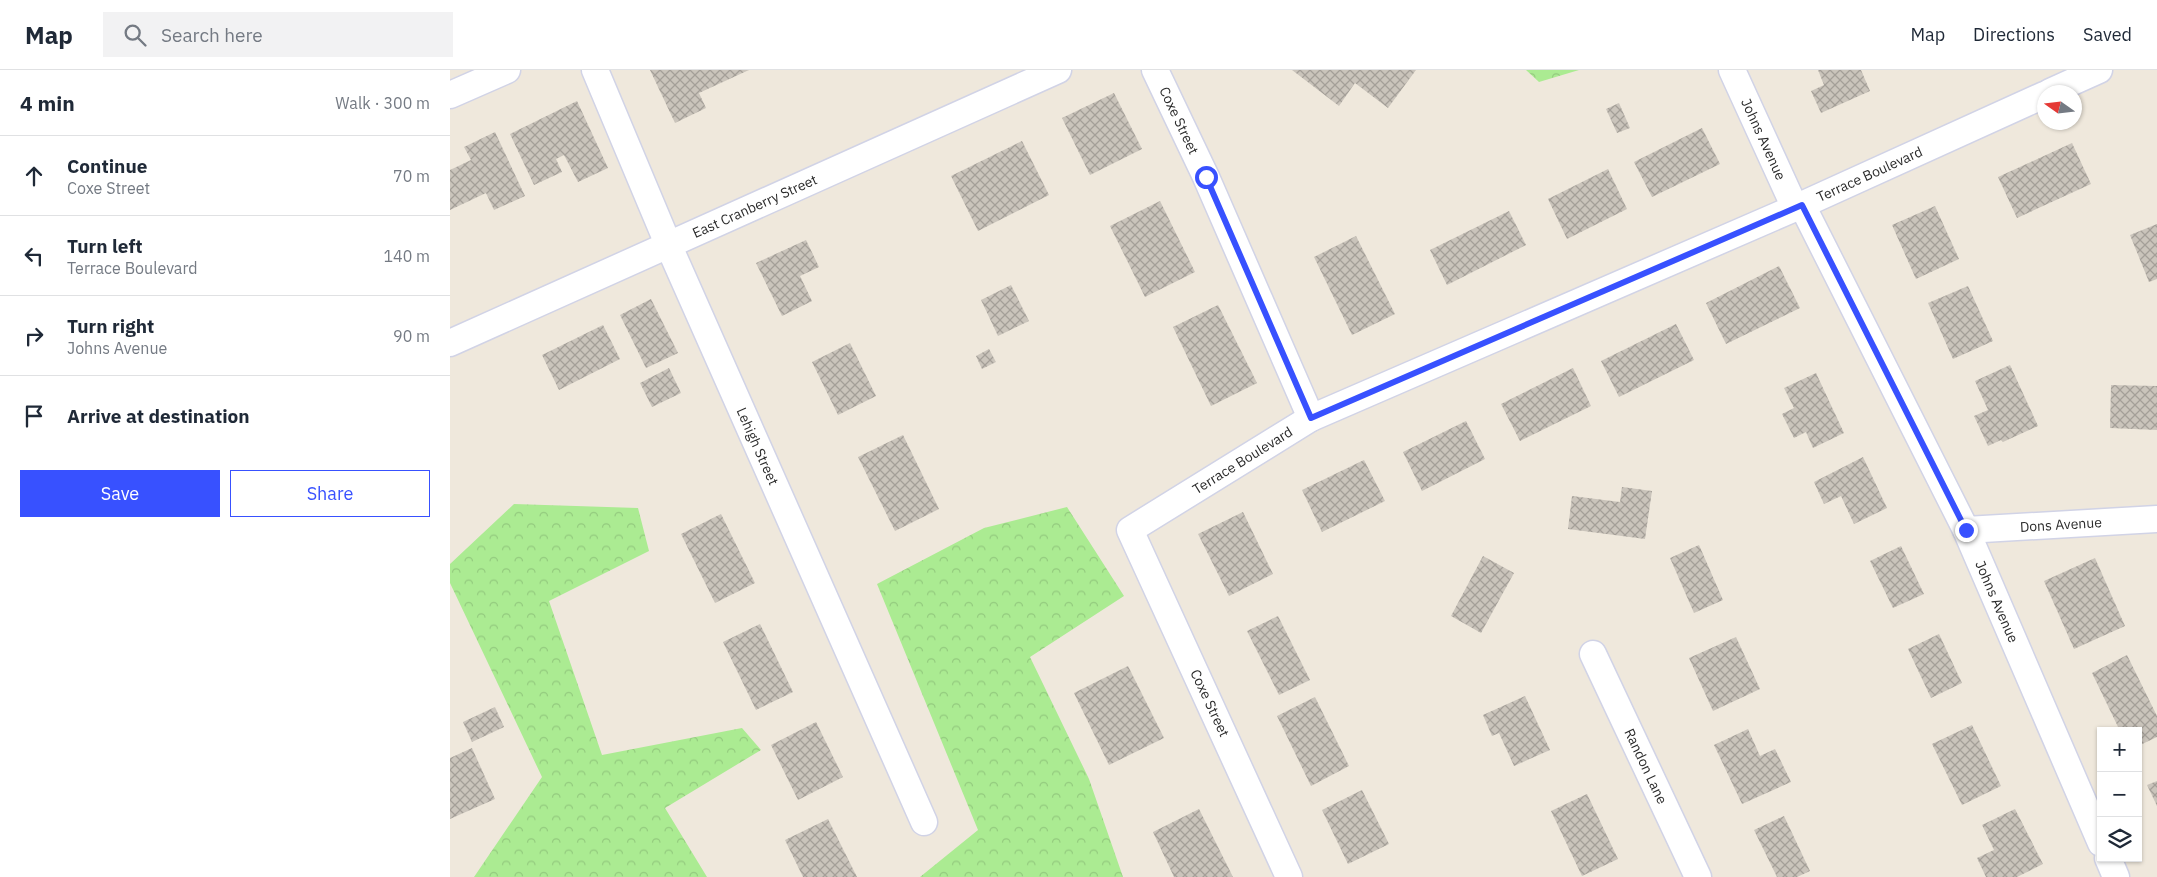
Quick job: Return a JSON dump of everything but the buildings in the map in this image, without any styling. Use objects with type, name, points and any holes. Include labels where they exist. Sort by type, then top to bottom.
[{"type":"street","points":[[450,95],[507,70]]},
{"type":"street","name":"Lehigh Street","points":[[595,70],[668,244],[924,822]]},
{"type":"street","name":"East Cranberry Street","points":[[450,343],[1058,70]]},
{"type":"street","name":"Coxe Street","points":[[1154,70],[1206,177],[1311,418]]},
{"type":"street","name":"Johns Avenue","points":[[1732,70],[1799,207],[1966,530],[2097,833]]},
{"type":"street","points":[[2066,85],[2100,70]]},
{"type":"street","name":"Terrace Boulevard","points":[[1130,530],[1311,418],[1799,207],[2037,98]]},
{"type":"street","name":"Dons Avenue","points":[[1966,530],[2157,519]]},
{"type":"street","name":"Coxe Street","points":[[1130,530],[1290,877]]},
{"type":"street","name":"Randon Lane","points":[[1593,654],[1698,877]]},
{"type":"street","points":[[2110,862],[2116,877]]},
{"type":"green space","points":[[1526,70],[1579,70],[1539,82]]},
{"type":"green space","points":[[514,504],[638,508],[649,551],[549,601],[602,755],[742,728],[761,750],[665,808],[707,877],[474,877],[542,777],[450,583],[450,564]]},
{"type":"green space","points":[[1067,507],[1124,596],[1030,657],[1089,779],[1123,877],[920,877],[978,830],[877,584],[984,528]]},
{"type":"route","points":[[1206,177],[1311,418],[1802,205],[1966,530]]}]
